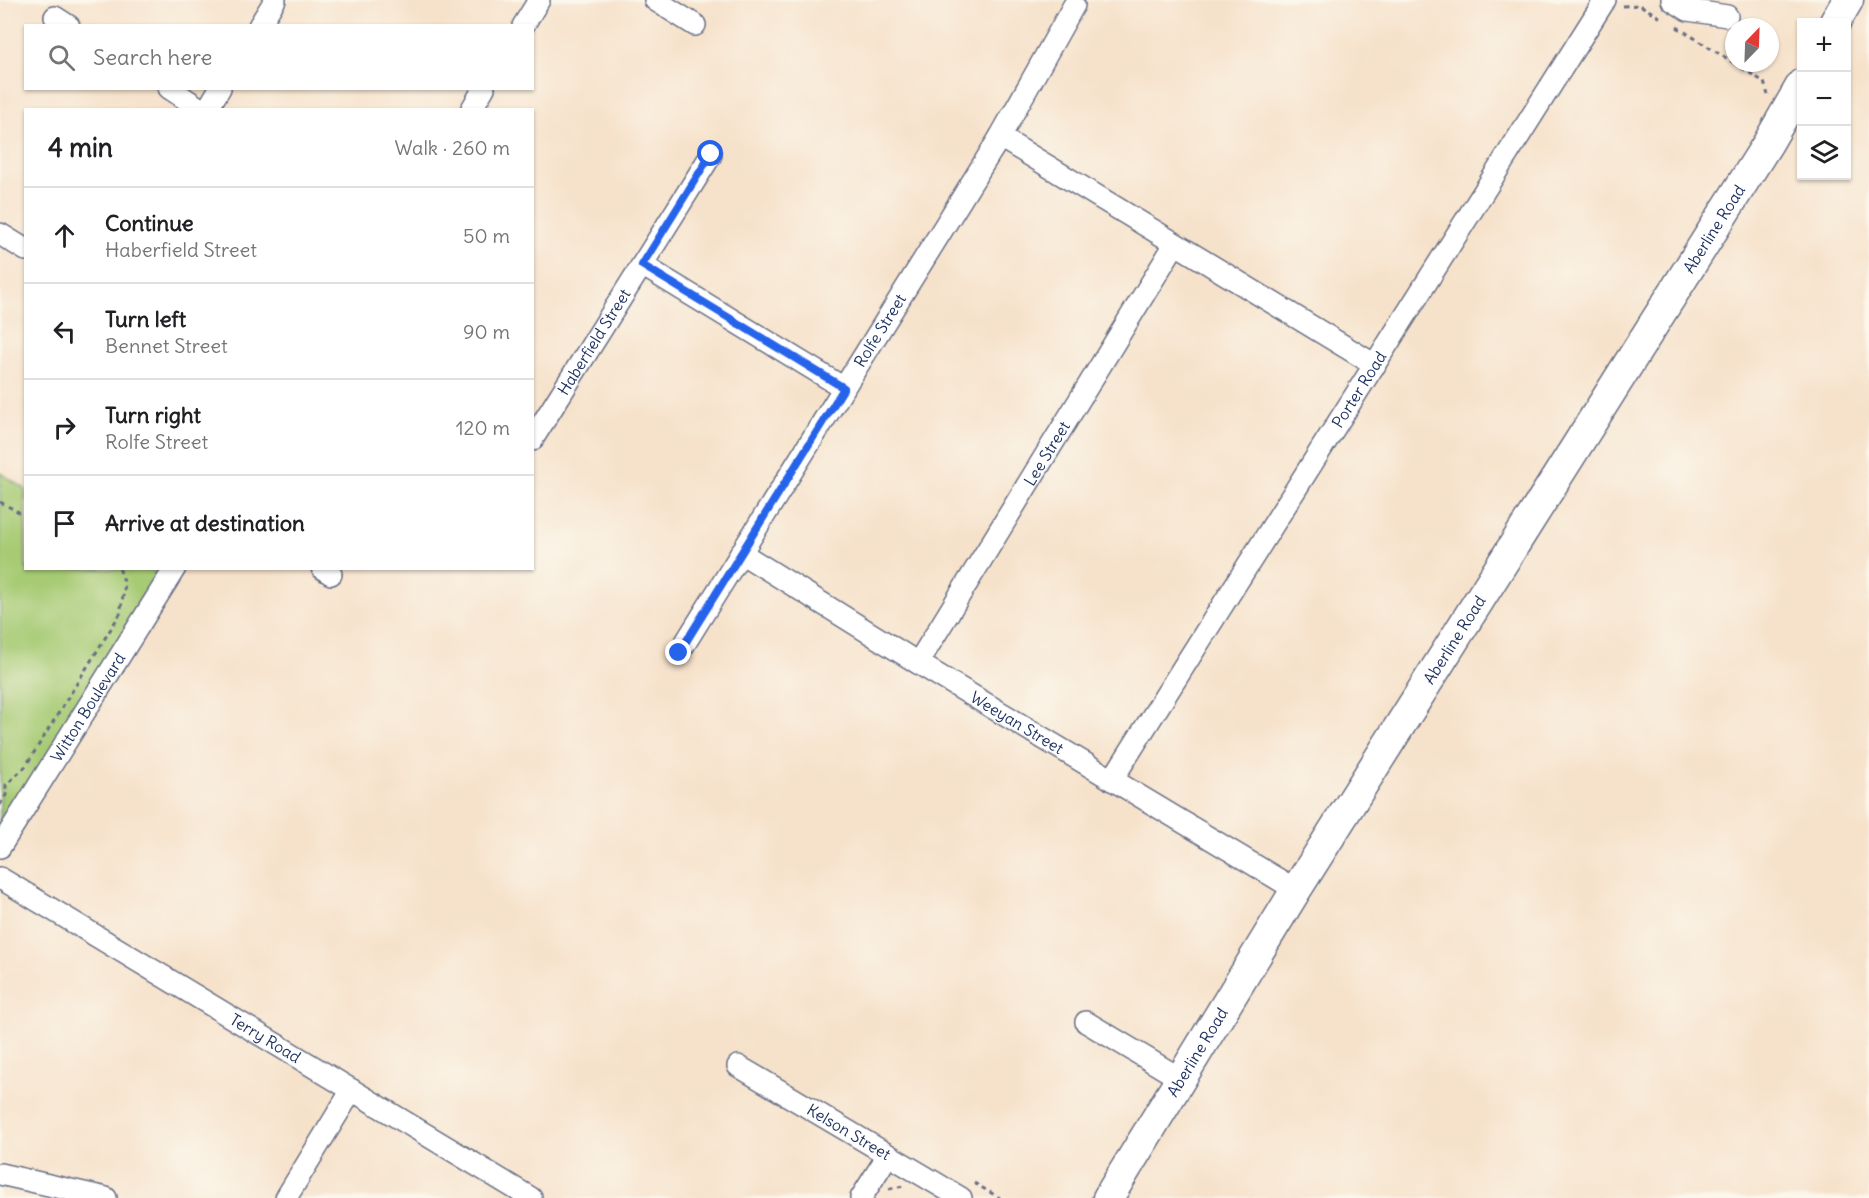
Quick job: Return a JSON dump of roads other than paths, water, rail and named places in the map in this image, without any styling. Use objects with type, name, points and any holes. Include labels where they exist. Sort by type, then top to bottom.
[{"type":"street","points":[[260,24],[275,0]]},
{"type":"street","points":[[524,24],[539,0]]},
{"type":"street","points":[[655,0],[695,25]]},
{"type":"street","points":[[1672,0],[1689,10],[1727,16]]},
{"type":"street","points":[[1838,18],[1848,0]]},
{"type":"street","name":"Rolfe Street","points":[[679,653],[1000,137],[1074,5]]},
{"type":"street","name":"Porter Road","points":[[1112,780],[1375,365],[1612,6]]},
{"type":"street","points":[[172,90],[199,108]]},
{"type":"street","points":[[208,108],[219,90]]},
{"type":"street","points":[[472,108],[483,90]]},
{"type":"street","name":"Aberline Road","points":[[1108,1198],[1296,890],[1762,153],[1797,93]]},
{"type":"street","points":[[1000,137],[1375,365]]},
{"type":"street","name":"Haberfield Street","points":[[534,437],[711,154]]},
{"type":"street","points":[[0,234],[24,249]]},
{"type":"street","name":"Lee Street","points":[[918,663],[1175,244]]},
{"type":"street","points":[[642,265],[844,388]]},
{"type":"street","name":"Weeyan Street","points":[[741,553],[918,663],[1296,890]]},
{"type":"street","name":"Witton Boulevard","points":[[0,847],[174,570]]},
{"type":"street","name":"Terry Road","points":[[0,878],[531,1198]]},
{"type":"street","points":[[1086,1022],[1181,1079]]},
{"type":"street","name":"Kelson Street","points":[[738,1066],[961,1198]]},
{"type":"street","points":[[286,1198],[352,1090]]},
{"type":"street","points":[[861,1198],[888,1155]]},
{"type":"street","points":[[0,1174],[106,1198]]}]
